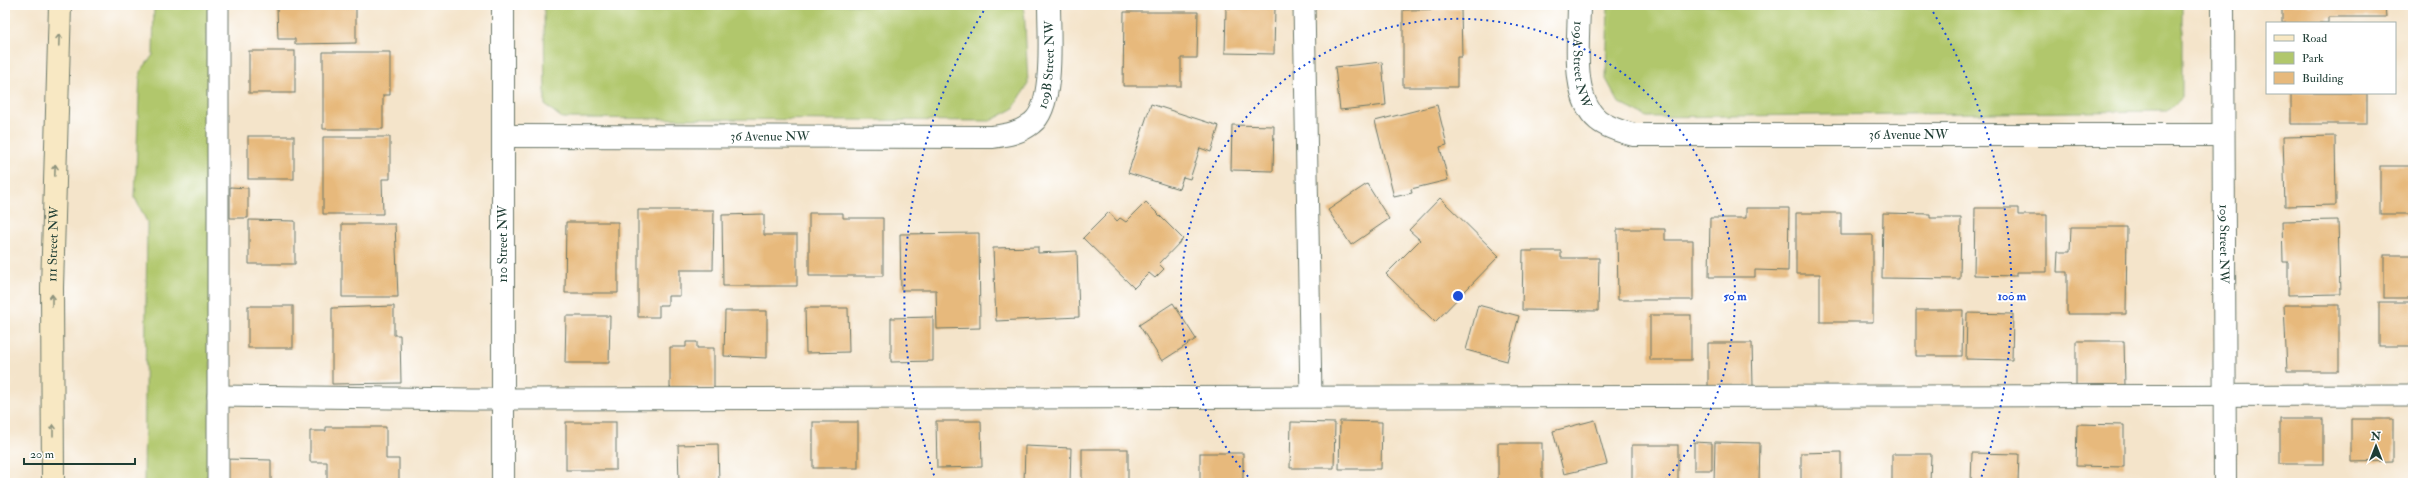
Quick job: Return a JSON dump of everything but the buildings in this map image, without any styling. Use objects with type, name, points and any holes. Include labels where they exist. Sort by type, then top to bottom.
[{"type":"main road","name":"111 Street NW","points":[[53,483],[52,288],[60,5]]},
{"type":"street","name":"110 Street NW","points":[[502,483],[504,136],[503,5]]},
{"type":"street","name":"109B Street NW","points":[[1034,123],[1043,106],[1048,89],[1049,5]]},
{"type":"street","name":"109A Street NW","points":[[1579,5],[1580,90],[1585,105],[1598,120]]},
{"type":"street","name":"109 Street NW","points":[[2223,5],[2222,135],[2226,483]]},
{"type":"street","name":"36 Avenue NW","points":[[1598,120],[1616,130],[1648,136],[2222,135]]},
{"type":"street","name":"36 Avenue NW","points":[[504,136],[992,137],[1016,133],[1034,123]]},
{"type":"lane","points":[[218,5],[218,483]]},
{"type":"lane","points":[[1304,5],[1311,396]]},
{"type":"lane","points":[[218,396],[502,398],[2413,395]]},
{"type":"green space","points":[[154,5],[210,5],[211,483],[144,483],[147,222],[135,198],[140,72],[153,55]]},
{"type":"green space","points":[[544,5],[1024,5],[1028,84],[1013,109],[990,121],[562,118],[545,105]]},
{"type":"green space","points":[[1608,5],[2182,5],[2182,98],[2167,111],[1647,117],[1619,103],[1606,79]]}]
